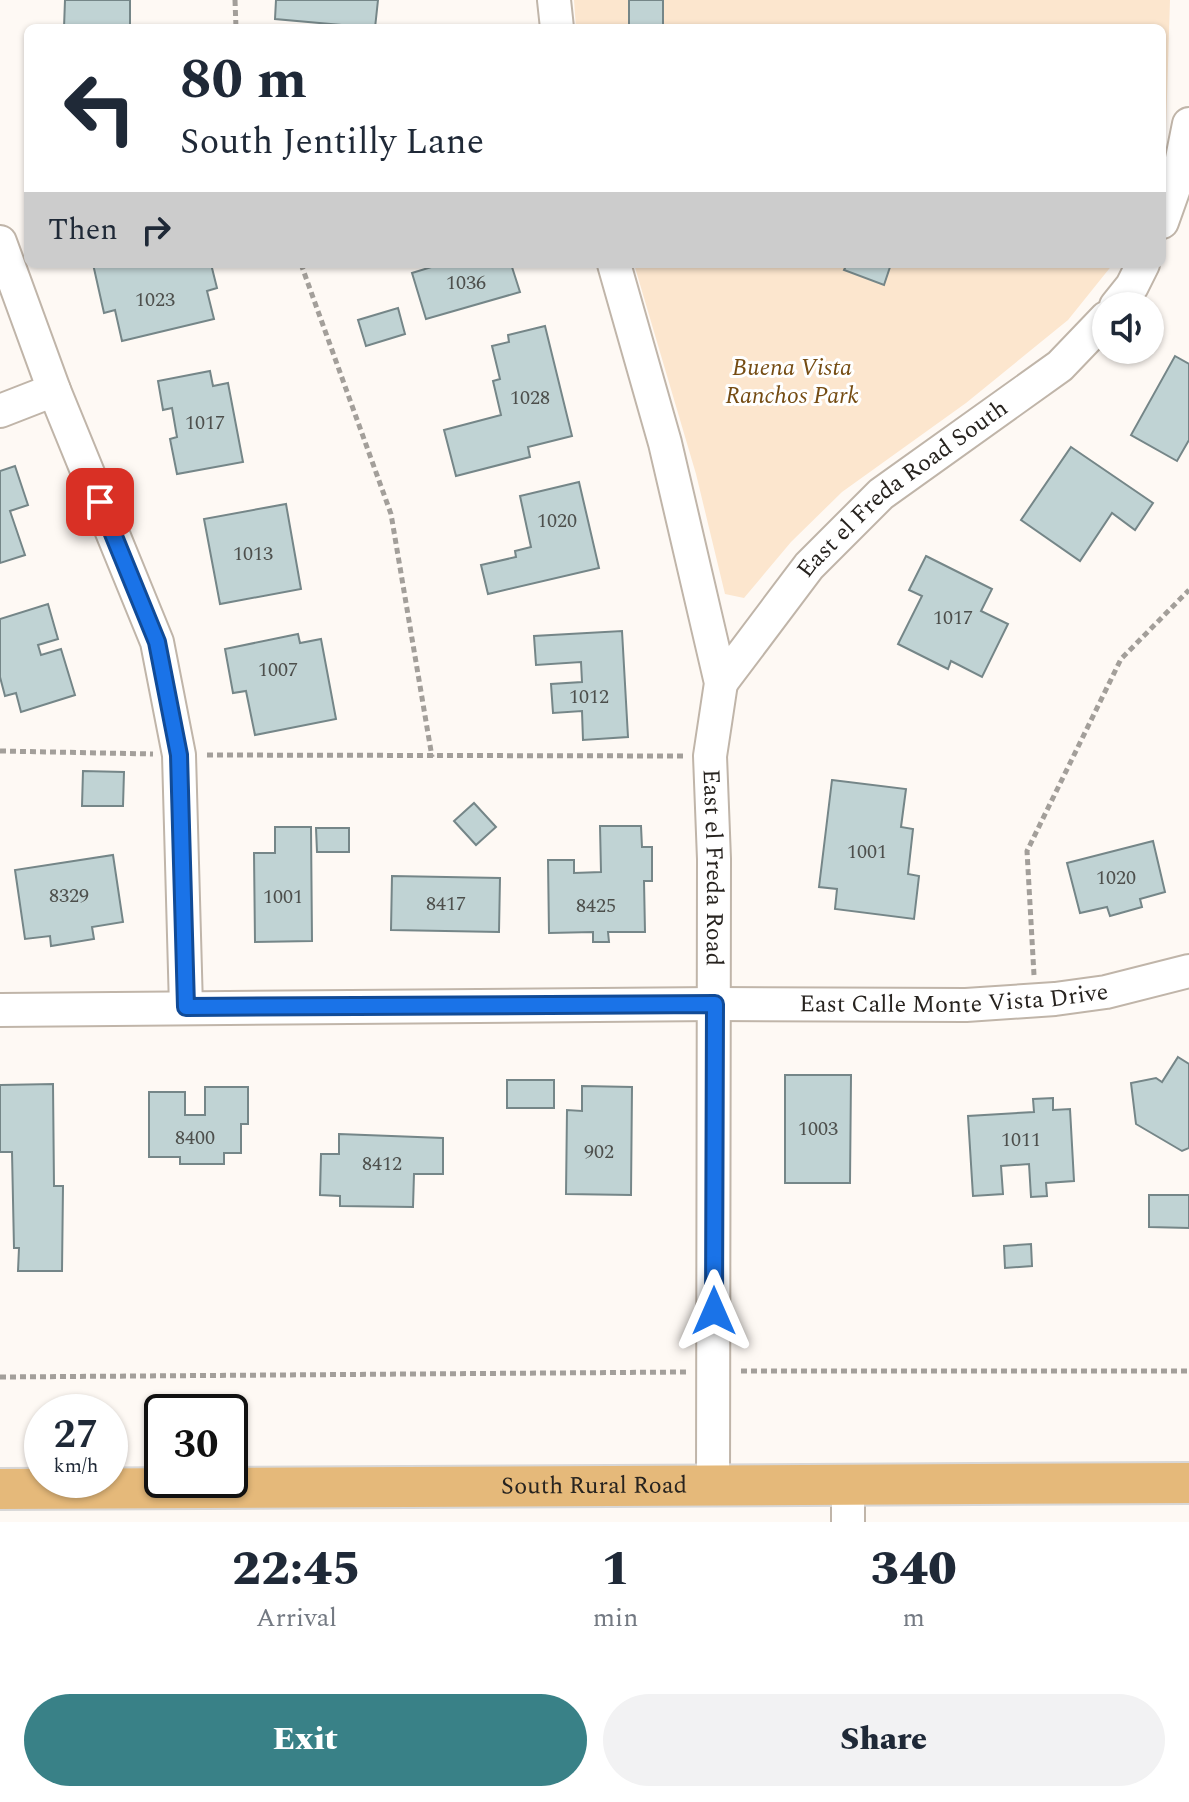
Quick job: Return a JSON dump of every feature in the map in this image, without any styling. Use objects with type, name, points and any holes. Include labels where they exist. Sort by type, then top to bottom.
[{"type":"main road","name":"South Rural Road","points":[[0,1489],[713,1487],[848,1503],[1189,1483]]},
{"type":"street","points":[[554,0],[557,24]]},
{"type":"street","points":[[1166,211],[1179,174],[1189,124]]},
{"type":"street","points":[[0,242],[54,390],[157,642],[179,755],[186,1007]]},
{"type":"street","name":"East el Freda Road","points":[[615,268],[665,443],[721,683],[710,756],[715,1004],[713,1487]]},
{"type":"street","points":[[1127,292],[1141,268]]},
{"type":"street","name":"East el Freda Road South","points":[[721,683],[809,566],[881,494],[1060,366],[1092,333]]},
{"type":"street","points":[[0,411],[54,390]]},
{"type":"street","name":"East Calle Monte Vista Drive","points":[[0,1010],[966,1005],[1106,992],[1189,971]]},
{"type":"path","points":[[235,0],[236,24]]},
{"type":"path","points":[[302,268],[391,514],[432,757]]},
{"type":"path","points":[[1035,1000],[1027,851],[1121,659],[1189,590]]},
{"type":"path","points":[[0,751],[432,757],[710,756]]},
{"type":"path","points":[[0,1377],[1189,1371]]},
{"type":"green space","points":[[574,0],[1170,0],[1166,129],[1166,24],[576,24]]},
{"type":"green space","name":"Buena Vista Ranchos Park","points":[[635,268],[1110,268],[1068,320],[966,403],[842,492],[791,542],[744,598],[725,594],[696,474]]},
{"type":"building","points":[[65,0],[130,0],[130,24],[64,24]]},
{"type":"building","points":[[276,0],[378,0],[375,24],[275,19]]},
{"type":"building","points":[[629,0],[663,0],[663,24],[629,24]]},
{"type":"building","points":[[94,268],[212,268],[217,288],[207,291],[214,319],[122,341],[115,310],[104,313]]},
{"type":"building","points":[[428,268],[512,268],[520,292],[426,319],[412,273]]},
{"type":"building","points":[[845,268],[890,268],[884,285]]},
{"type":"building","points":[[398,308],[405,334],[366,346],[358,320]]},
{"type":"building","points":[[545,326],[572,436],[528,447],[530,457],[456,476],[444,430],[501,415],[493,381],[500,379],[492,346],[509,342],[508,335]]},
{"type":"building","points":[[1175,356],[1189,364],[1189,440],[1177,461],[1131,435]]},
{"type":"building","points":[[210,371],[213,386],[228,383],[243,462],[177,474],[170,439],[177,437],[172,408],[163,410],[158,381]]},
{"type":"building","points":[[1071,447],[1153,503],[1135,530],[1112,513],[1080,561],[1021,520]]},
{"type":"building","points":[[15,466],[28,505],[10,511],[25,555],[0,563],[0,471]]},
{"type":"building","points":[[579,482],[599,568],[488,594],[481,565],[516,557],[515,551],[531,547],[520,496]]},
{"type":"building","points":[[286,504],[301,589],[220,604],[204,519]]},
{"type":"building","points":[[926,556],[992,589],[981,611],[1008,624],[982,677],[951,661],[948,669],[898,644],[922,596],[909,590]]},
{"type":"building","points":[[48,604],[58,639],[38,645],[41,655],[61,649],[75,695],[21,712],[16,693],[5,696],[0,677],[0,619]]},
{"type":"building","points":[[622,631],[628,737],[583,740],[582,711],[553,713],[551,684],[582,682],[581,662],[536,665],[534,636]]},
{"type":"building","points":[[298,634],[300,643],[321,639],[336,719],[255,735],[246,691],[233,693],[225,649]]},
{"type":"building","points":[[83,771],[124,772],[123,806],[82,806]]},
{"type":"building","points":[[832,780],[906,789],[901,827],[913,829],[908,874],[919,876],[914,919],[835,909],[837,889],[819,887]]},
{"type":"building","points":[[474,803],[496,827],[476,845],[454,821]]},
{"type":"building","points":[[600,826],[641,826],[642,847],[652,847],[652,881],[644,881],[645,932],[608,932],[609,942],[593,942],[593,932],[549,933],[548,860],[574,860],[574,873],[601,872]]},
{"type":"building","points":[[275,827],[311,827],[312,941],[255,942],[254,853],[275,853]]},
{"type":"building","points":[[316,828],[349,828],[349,852],[317,852]]},
{"type":"building","points":[[1153,841],[1165,892],[1140,899],[1142,907],[1110,916],[1107,907],[1080,913],[1067,863]]},
{"type":"building","points":[[113,855],[123,922],[92,927],[94,939],[51,946],[50,936],[25,939],[15,870]]},
{"type":"building","points":[[392,876],[500,878],[499,932],[391,930]]},
{"type":"building","points":[[1178,1057],[1189,1064],[1189,1148],[1182,1151],[1136,1124],[1131,1083],[1156,1078],[1162,1082]]},
{"type":"building","points":[[785,1075],[851,1075],[850,1183],[785,1183]]},
{"type":"building","points":[[507,1080],[554,1080],[554,1108],[507,1108]]},
{"type":"building","points":[[53,1084],[54,1186],[63,1186],[62,1271],[18,1271],[19,1248],[14,1248],[12,1152],[0,1152],[0,1085]]},
{"type":"building","points":[[582,1086],[632,1087],[631,1195],[566,1194],[567,1110],[582,1111]]},
{"type":"building","points":[[205,1087],[248,1087],[248,1124],[241,1124],[241,1153],[224,1153],[224,1164],[180,1164],[180,1157],[149,1157],[149,1092],[185,1092],[185,1115],[205,1115]]},
{"type":"building","points":[[1053,1098],[1053,1110],[1070,1109],[1074,1181],[1046,1183],[1047,1196],[1031,1197],[1029,1164],[1001,1166],[1003,1194],[973,1196],[968,1116],[1034,1112],[1033,1099]]},
{"type":"building","points":[[339,1134],[443,1138],[443,1174],[414,1174],[413,1207],[340,1206],[340,1196],[320,1195],[321,1154],[339,1154]]},
{"type":"building","points":[[1149,1195],[1189,1195],[1189,1228],[1149,1227]]},
{"type":"building","points":[[1031,1244],[1032,1266],[1005,1268],[1004,1246]]},
{"type":"route","points":[[100,502],[157,642],[179,755],[186,1007],[715,1004],[714,1311]]}]
